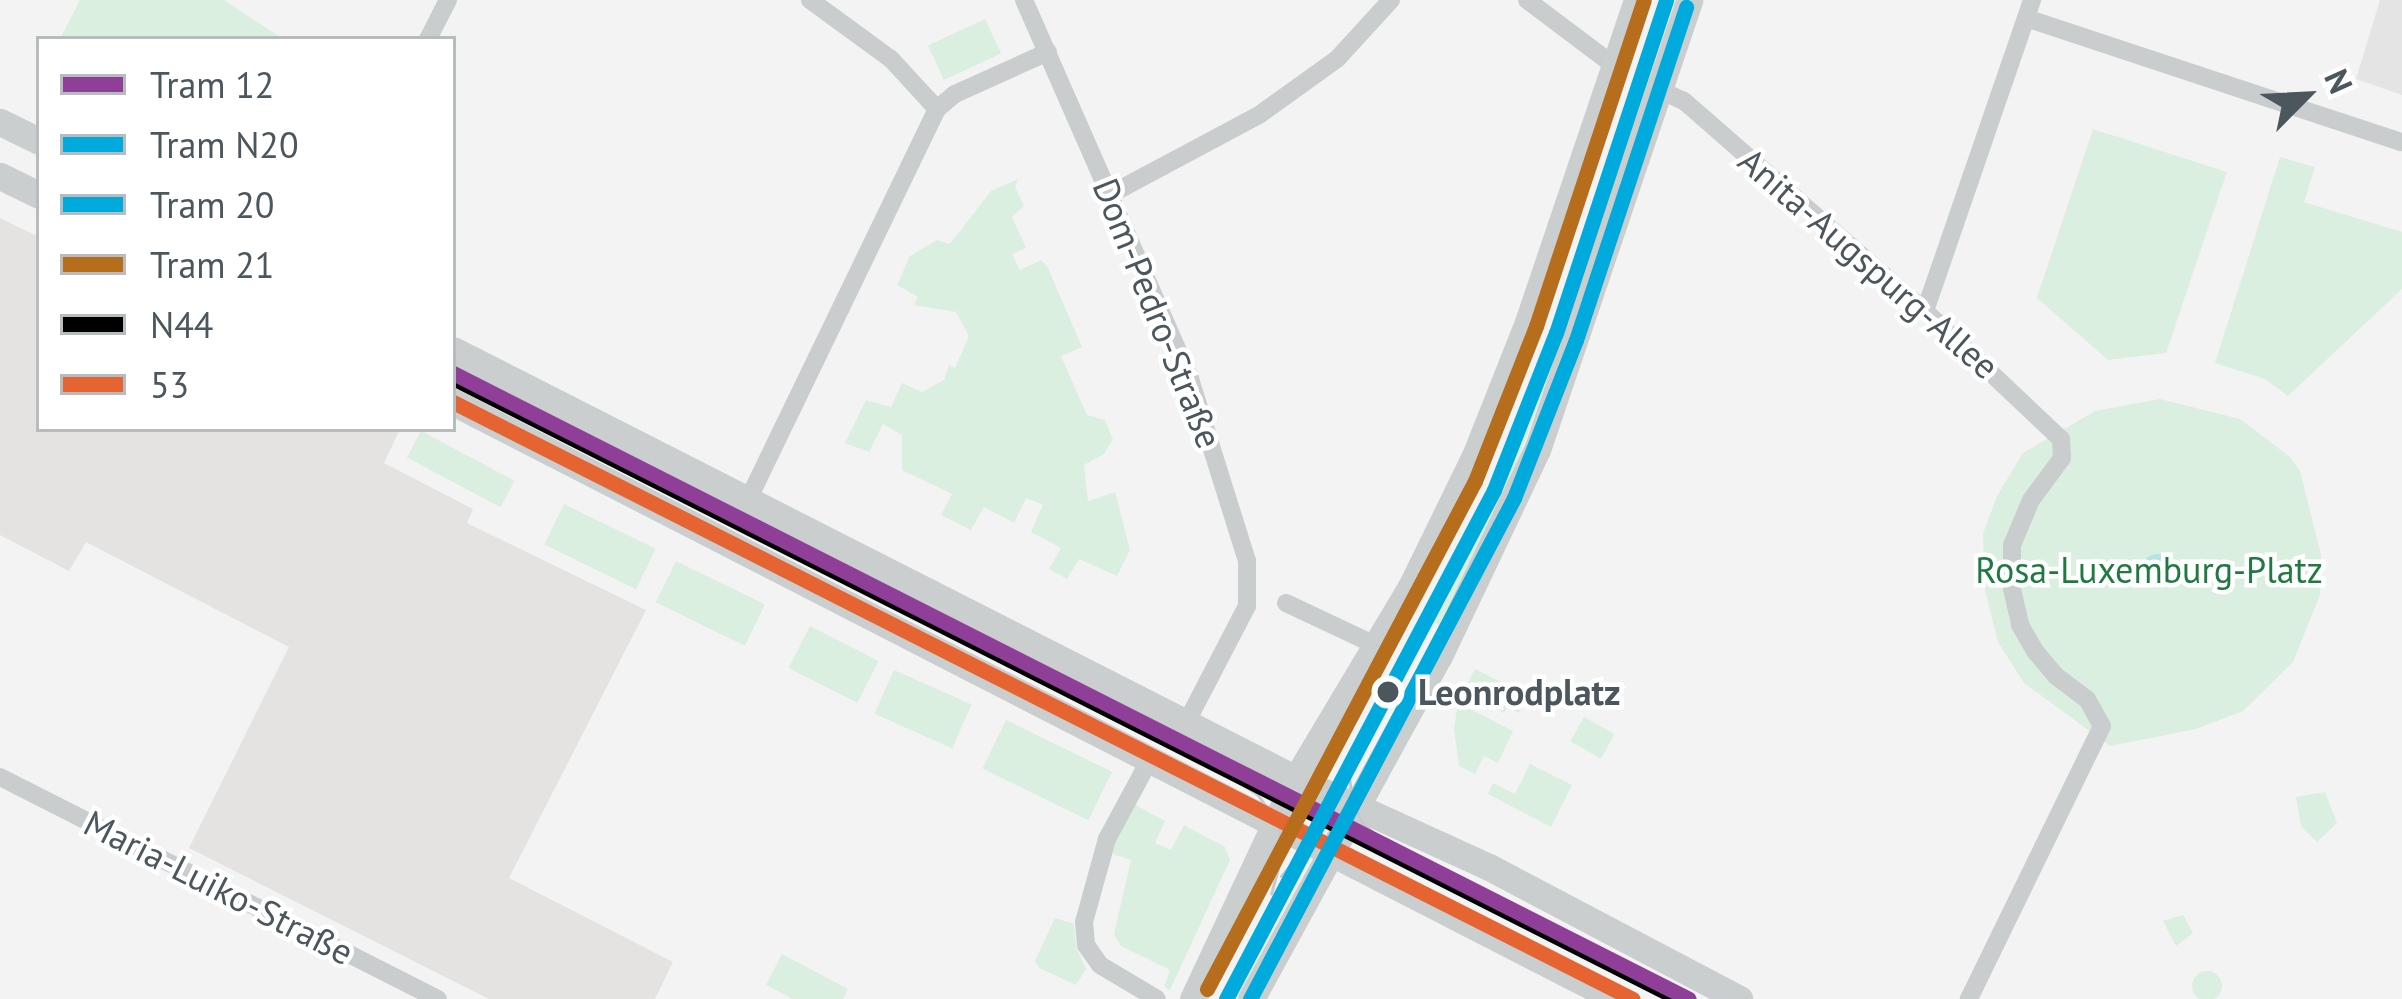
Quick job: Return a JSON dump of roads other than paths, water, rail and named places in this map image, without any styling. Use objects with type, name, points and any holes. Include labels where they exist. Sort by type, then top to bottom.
[{"type":"main road","points":[[1193,999],[1296,779],[1411,586],[1475,456],[1528,322],[1637,0]]},
{"type":"main road","points":[[1251,999],[1488,559],[1537,449],[1689,0]]},
{"type":"main road","points":[[0,122],[36,140]]},
{"type":"main road","points":[[0,176],[36,194]]},
{"type":"main road","points":[[456,352],[1296,779],[1489,867],[1738,999]]},
{"type":"main road","points":[[456,404],[1616,999]]},
{"type":"street","points":[[430,36],[448,0]]},
{"type":"street","points":[[810,0],[891,59],[937,109]]},
{"type":"street","name":"Dom-Pedro-Straße","points":[[1024,0],[1112,194],[1207,424],[1247,561],[1247,606]]},
{"type":"street","points":[[1112,194],[1258,115],[1336,59],[1390,0]]},
{"type":"street","points":[[1527,0],[1616,67]]},
{"type":"street","points":[[1925,311],[2029,9],[2402,142]]},
{"type":"street","points":[[748,500],[937,109],[955,94],[1048,52]]},
{"type":"street","name":"Anita-Augspurg-Allee","points":[[1660,90],[1684,101],[1925,311],[2056,430],[2063,450],[2021,522],[2010,568],[2020,625],[2056,676],[2096,709],[2100,735],[1969,999]]},
{"type":"street","points":[[1186,723],[1247,606],[1282,603],[1373,644]]},
{"type":"street","points":[[1149,761],[1107,839],[1084,922],[1087,945],[1100,965],[1157,999]]},
{"type":"street","name":"Maria-Luiko-Straße","points":[[0,777],[438,999]]},
{"type":"water","points":[[2158,554],[2170,559],[2175,571],[2170,583],[2158,588],[2146,583],[2141,571],[2146,559]]},
{"type":"tram line","name":"21","points":[[1207,989],[1475,481],[1536,326],[1644,0]]},
{"type":"tram line","name":"N20","points":[[1226,999],[1494,490],[1556,333],[1666,0]]},
{"type":"tram line","name":"20","points":[[1250,999],[1514,498],[1576,340],[1686,7]]},
{"type":"tram line","name":"12","points":[[456,375],[1689,999]]},
{"type":"tram line","points":[[1361,747],[1349,777],[1352,803],[1363,824],[1381,839]]},
{"type":"tram line","points":[[1233,778],[1258,795],[1278,825],[1282,853],[1271,894]]},
{"type":"tram line","points":[[1281,876],[1304,849],[1333,836],[1355,835],[1389,846]]},
{"type":"place","name":"Leonrodplatz","points":[[1388,692]]},
{"type":"park label","name":"Rosa-Luxemburg-Platz","points":[[2149,570]]}]
